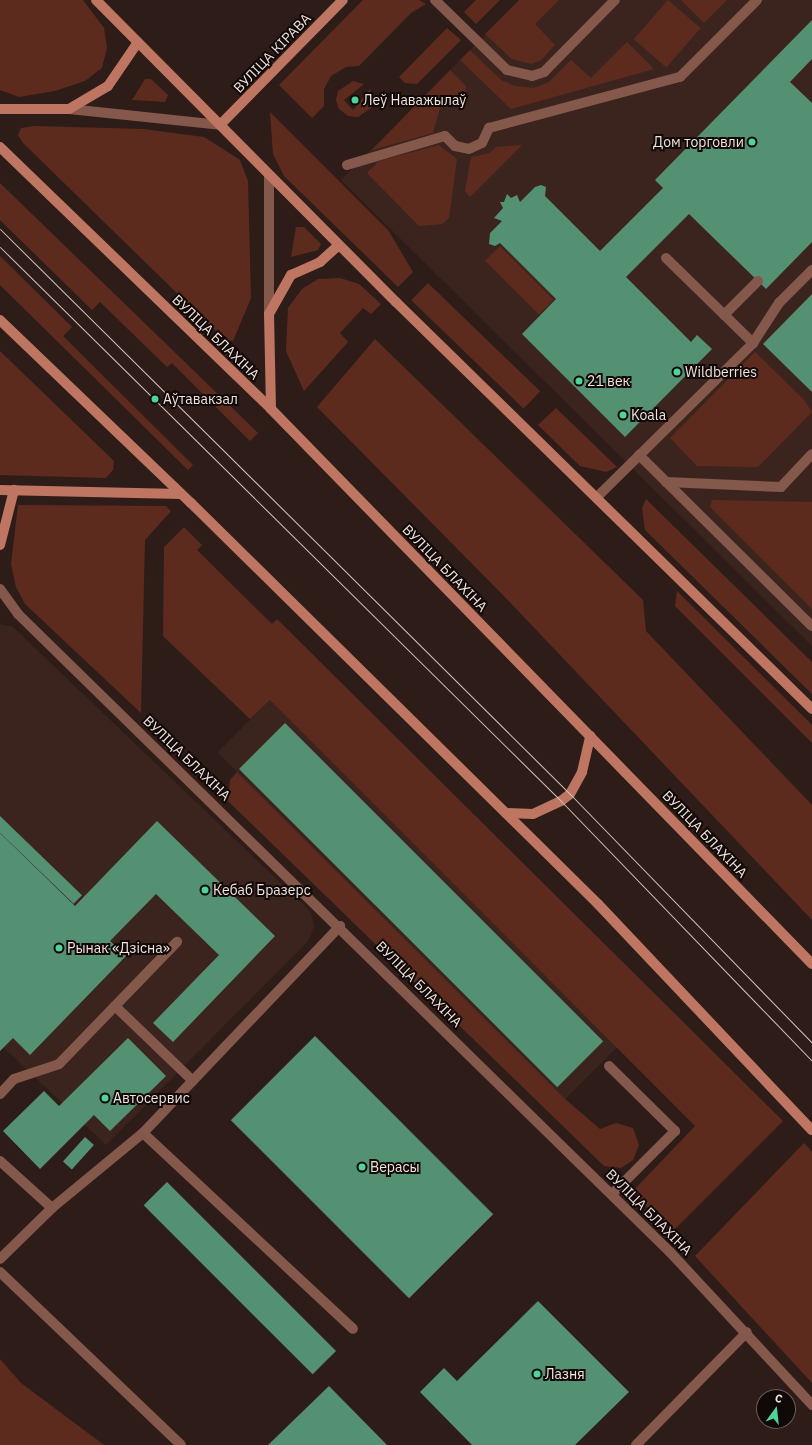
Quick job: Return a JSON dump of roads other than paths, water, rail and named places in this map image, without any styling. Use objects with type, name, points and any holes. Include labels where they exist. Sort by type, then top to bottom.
[{"type":"main road","points":[[96,0],[339,245],[812,709]]},
{"type":"main road","name":"ВУЛІЦА КІРАВА","points":[[220,125],[342,0]]},
{"type":"main road","points":[[0,110],[69,108],[108,86],[138,42]]},
{"type":"main road","name":"ВУЛІЦА БЛАХІНА","points":[[0,147],[271,409],[812,964]]},
{"type":"main road","points":[[271,409],[270,314],[292,275],[320,262],[339,245]]},
{"type":"main road","points":[[0,320],[181,494],[598,904],[812,1130]]},
{"type":"main road","points":[[0,490],[181,494]]},
{"type":"main road","points":[[0,545],[14,490]]},
{"type":"main road","points":[[506,813],[533,814],[565,797],[582,772],[590,736]]},
{"type":"street","points":[[435,0],[507,70],[532,76],[544,72],[615,0]]},
{"type":"street","points":[[347,165],[445,136],[455,146],[469,149],[482,143],[488,128],[680,77],[757,0]]},
{"type":"street","points":[[69,108],[220,125]]},
{"type":"street","points":[[269,175],[270,314]]},
{"type":"street","points":[[666,258],[752,343]]},
{"type":"street","points":[[597,497],[752,343],[779,303],[812,270]]},
{"type":"street","points":[[724,315],[758,281]]},
{"type":"street","points":[[666,482],[780,487],[812,454]]},
{"type":"street","points":[[639,455],[812,626]]},
{"type":"street","name":"ВУЛІЦА БЛАХІНА","points":[[0,588],[18,614],[340,926],[612,1194],[747,1332],[812,1405]]},
{"type":"street","points":[[0,1260],[52,1208],[142,1132],[193,1081],[340,926]]},
{"type":"street","points":[[0,1094],[14,1079],[59,1064],[177,942]]},
{"type":"street","points":[[114,1006],[193,1081]]},
{"type":"street","points":[[609,1066],[675,1131],[612,1194]]},
{"type":"street","points":[[142,1132],[353,1329]]},
{"type":"street","points":[[0,1161],[52,1208]]},
{"type":"street","points":[[0,1272],[181,1445]]},
{"type":"street","points":[[636,1445],[747,1332]]},
{"type":"tram line","points":[[0,229],[570,794],[812,1043]]},
{"type":"tram line","points":[[0,247],[561,801],[812,1061]]},
{"type":"place","name":"Леў Наважылаў","points":[[355,100]]},
{"type":"place","name":"Дом торговли","points":[[752,142]]},
{"type":"place","name":"Wildberries","points":[[677,372]]},
{"type":"place","name":"21 век","points":[[579,381]]},
{"type":"place","name":"Аўтавакзал","points":[[155,399]]},
{"type":"place","name":"Koala","points":[[623,415]]},
{"type":"place","name":"Кебаб Бразерс","points":[[205,890]]},
{"type":"place","name":"Рынак «Дзісна»","points":[[59,948]]},
{"type":"place","name":"Автосервис","points":[[105,1098]]},
{"type":"place","name":"Верасы","points":[[362,1167]]},
{"type":"place","name":"Лазня","points":[[537,1374]]}]
